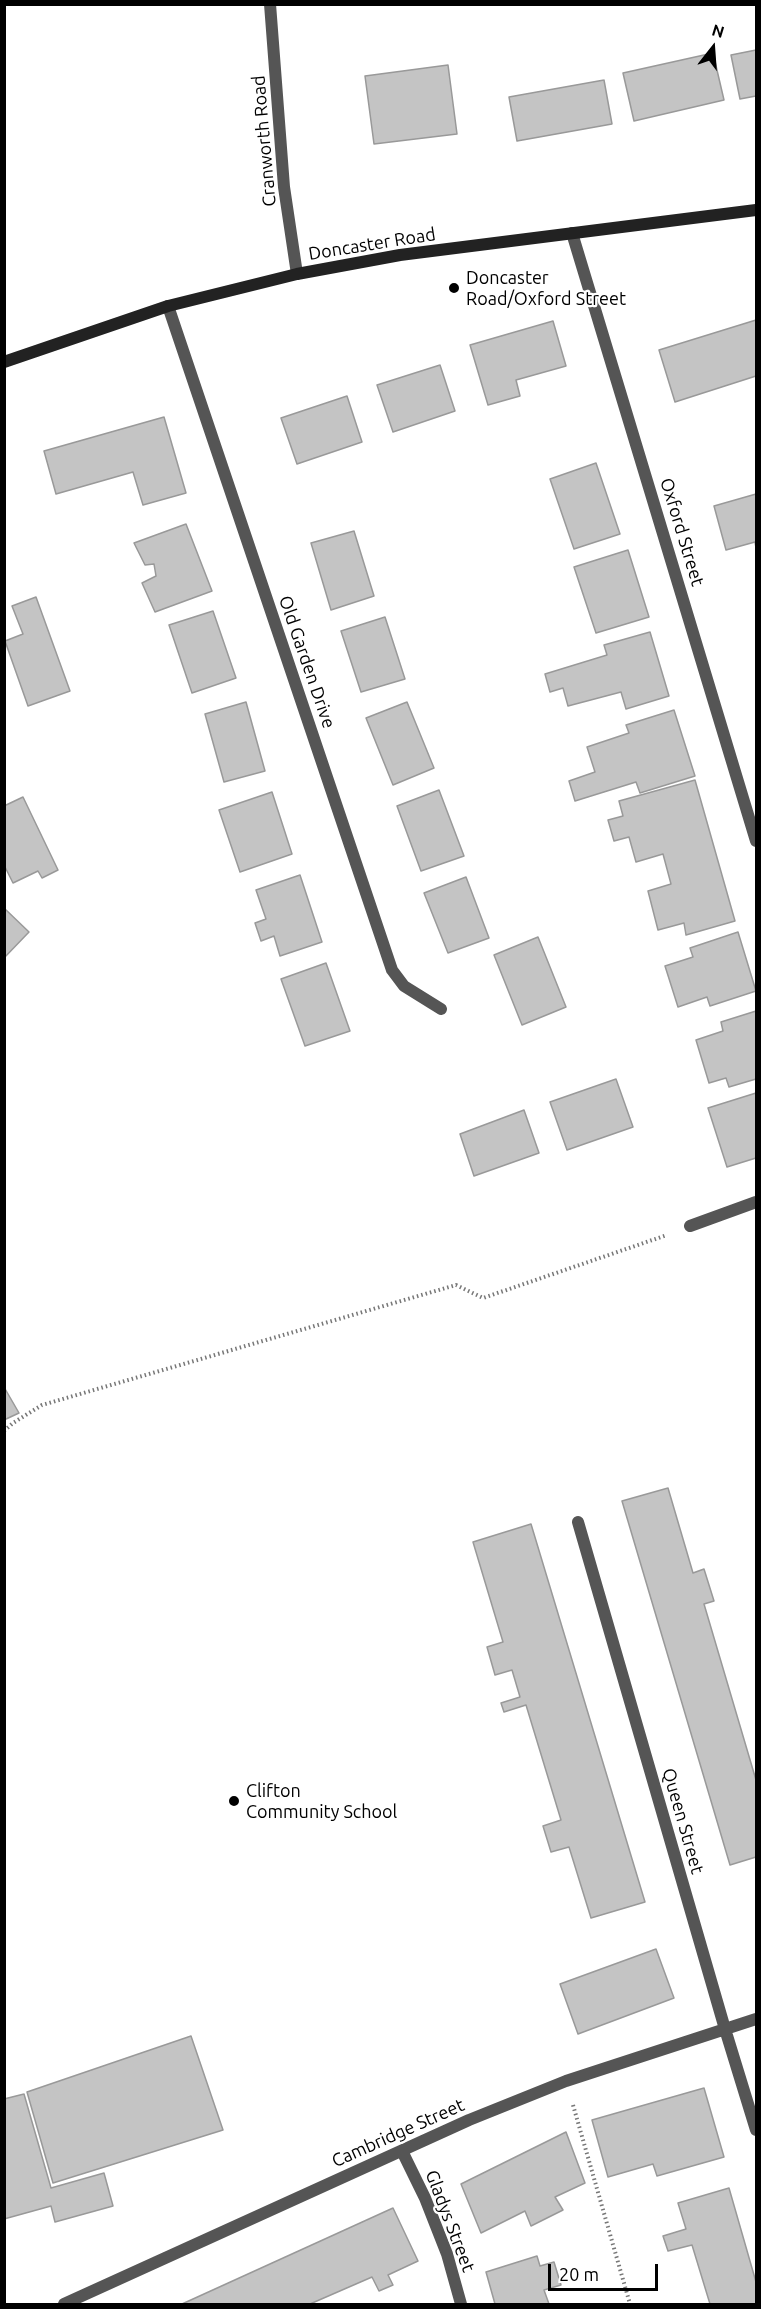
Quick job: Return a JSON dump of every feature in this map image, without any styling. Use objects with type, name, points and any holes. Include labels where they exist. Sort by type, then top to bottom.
[{"type":"street","name":"Cranworth Road","points":[[270,4],[284,187],[297,274]]},
{"type":"street","name":"Doncaster Road","points":[[4,362],[168,306],[297,274],[400,255],[756,210]]},
{"type":"street","name":"Oxford Street","points":[[572,233],[756,842]]},
{"type":"street","name":"Old Garden Drive","points":[[168,306],[392,970],[404,986],[441,1009]]},
{"type":"street","points":[[690,1226],[756,1202]]},
{"type":"street","name":"Queen Street","points":[[578,1522],[756,2130]]},
{"type":"street","name":"Cambridge Street","points":[[64,2304],[469,2120],[566,2081],[756,2019]]},
{"type":"street","name":"Gladys Street","points":[[402,2151],[425,2198],[447,2254],[461,2304]]},
{"type":"path","points":[[4,1431],[42,1405],[456,1285],[483,1298],[690,1226]]},
{"type":"path","points":[[566,2081],[630,2304]]},
{"type":"building","points":[[756,50],[756,96],[740,99],[731,55]]},
{"type":"building","points":[[713,53],[724,100],[634,121],[623,73]]},
{"type":"building","points":[[448,65],[457,134],[374,144],[365,76]]},
{"type":"building","points":[[604,80],[612,124],[517,141],[509,97]]},
{"type":"building","points":[[756,320],[756,376],[675,402],[659,350]]},
{"type":"building","points":[[553,321],[566,366],[516,380],[520,396],[488,405],[470,345]]},
{"type":"building","points":[[440,365],[455,411],[393,432],[377,385]]},
{"type":"building","points":[[347,396],[362,442],[297,464],[281,418]]},
{"type":"building","points":[[164,417],[186,493],[143,505],[133,472],[56,494],[44,451]]},
{"type":"building","points":[[596,463],[620,534],[574,549],[550,479]]},
{"type":"building","points":[[756,494],[756,548],[755,542],[726,550],[714,506]]},
{"type":"building","points":[[186,524],[212,591],[155,612],[142,583],[156,576],[154,564],[145,565],[134,543]]},
{"type":"building","points":[[354,531],[374,596],[331,610],[311,543]]},
{"type":"building","points":[[628,550],[649,617],[596,633],[574,567]]},
{"type":"building","points":[[36,597],[70,691],[28,706],[5,641],[23,634],[12,606]]},
{"type":"building","points":[[213,611],[236,678],[192,693],[169,625]]},
{"type":"building","points":[[385,617],[405,679],[361,692],[341,631]]},
{"type":"building","points":[[650,632],[669,696],[626,709],[621,692],[568,706],[563,688],[550,692],[545,674],[607,655],[604,645]]},
{"type":"building","points":[[246,702],[265,771],[224,782],[205,714]]},
{"type":"building","points":[[407,702],[434,768],[393,785],[366,718]]},
{"type":"building","points":[[674,710],[695,776],[640,793],[636,782],[575,801],[569,781],[595,772],[587,747],[629,733],[626,725]]},
{"type":"building","points":[[695,780],[735,921],[686,935],[684,923],[658,930],[648,891],[671,884],[663,854],[636,862],[629,837],[614,841],[608,820],[623,816],[619,801]]},
{"type":"building","points":[[439,790],[464,856],[421,871],[397,806]]},
{"type":"building","points":[[272,792],[292,854],[240,872],[219,810]]},
{"type":"building","points":[[23,797],[58,870],[42,878],[38,871],[13,883],[4,865],[4,806]]},
{"type":"building","points":[[300,875],[322,942],[280,956],[274,936],[261,941],[255,923],[266,919],[256,890]]},
{"type":"building","points":[[466,877],[489,938],[448,953],[424,893]]},
{"type":"building","points":[[4,908],[29,932],[4,958]]},
{"type":"building","points":[[738,932],[756,991],[710,1006],[707,997],[678,1007],[665,966],[693,957],[690,948]]},
{"type":"building","points":[[538,937],[566,1007],[522,1025],[494,955]]},
{"type":"building","points":[[326,963],[350,1031],[305,1046],[281,979]]},
{"type":"building","points":[[756,1011],[756,1079],[729,1087],[726,1078],[709,1083],[696,1040],[723,1031],[721,1022]]},
{"type":"building","points":[[616,1079],[633,1127],[567,1150],[550,1102]]},
{"type":"building","points":[[756,1093],[756,1158],[727,1167],[708,1108]]},
{"type":"building","points":[[524,1110],[539,1153],[474,1176],[460,1134]]},
{"type":"building","points":[[4,1387],[19,1413],[4,1420]]},
{"type":"building","points":[[668,1488],[693,1573],[704,1569],[714,1601],[704,1604],[756,1780],[756,1857],[730,1865],[622,1501]]},
{"type":"building","points":[[531,1524],[645,1902],[591,1918],[569,1847],[551,1852],[543,1826],[561,1820],[526,1705],[504,1712],[501,1703],[520,1697],[512,1670],[495,1675],[487,1647],[503,1642],[473,1542]]},
{"type":"building","points":[[656,1949],[674,1998],[578,2034],[560,1984]]},
{"type":"building","points":[[191,2036],[223,2130],[53,2183],[27,2092]]},
{"type":"building","points":[[704,2088],[724,2157],[657,2176],[653,2164],[608,2177],[592,2120]]},
{"type":"building","points":[[24,2094],[51,2188],[104,2173],[113,2206],[55,2222],[51,2206],[4,2219],[4,2099]]},
{"type":"building","points":[[566,2132],[585,2183],[555,2197],[563,2210],[531,2226],[525,2211],[481,2233],[461,2184]]},
{"type":"building","points":[[729,2188],[756,2282],[756,2304],[710,2304],[692,2245],[668,2251],[663,2236],[686,2229],[678,2203]]},
{"type":"building","points":[[393,2208],[418,2261],[388,2275],[393,2285],[379,2291],[372,2277],[310,2304],[182,2304]]},
{"type":"building","points":[[537,2256],[540,2266],[554,2262],[561,2285],[544,2290],[549,2304],[495,2304],[486,2272]]},
{"type":"place","name":"Doncaster Road/Oxford Street","points":[[454,288]]},
{"type":"place","name":"Clifton Community School","points":[[234,1801]]}]
